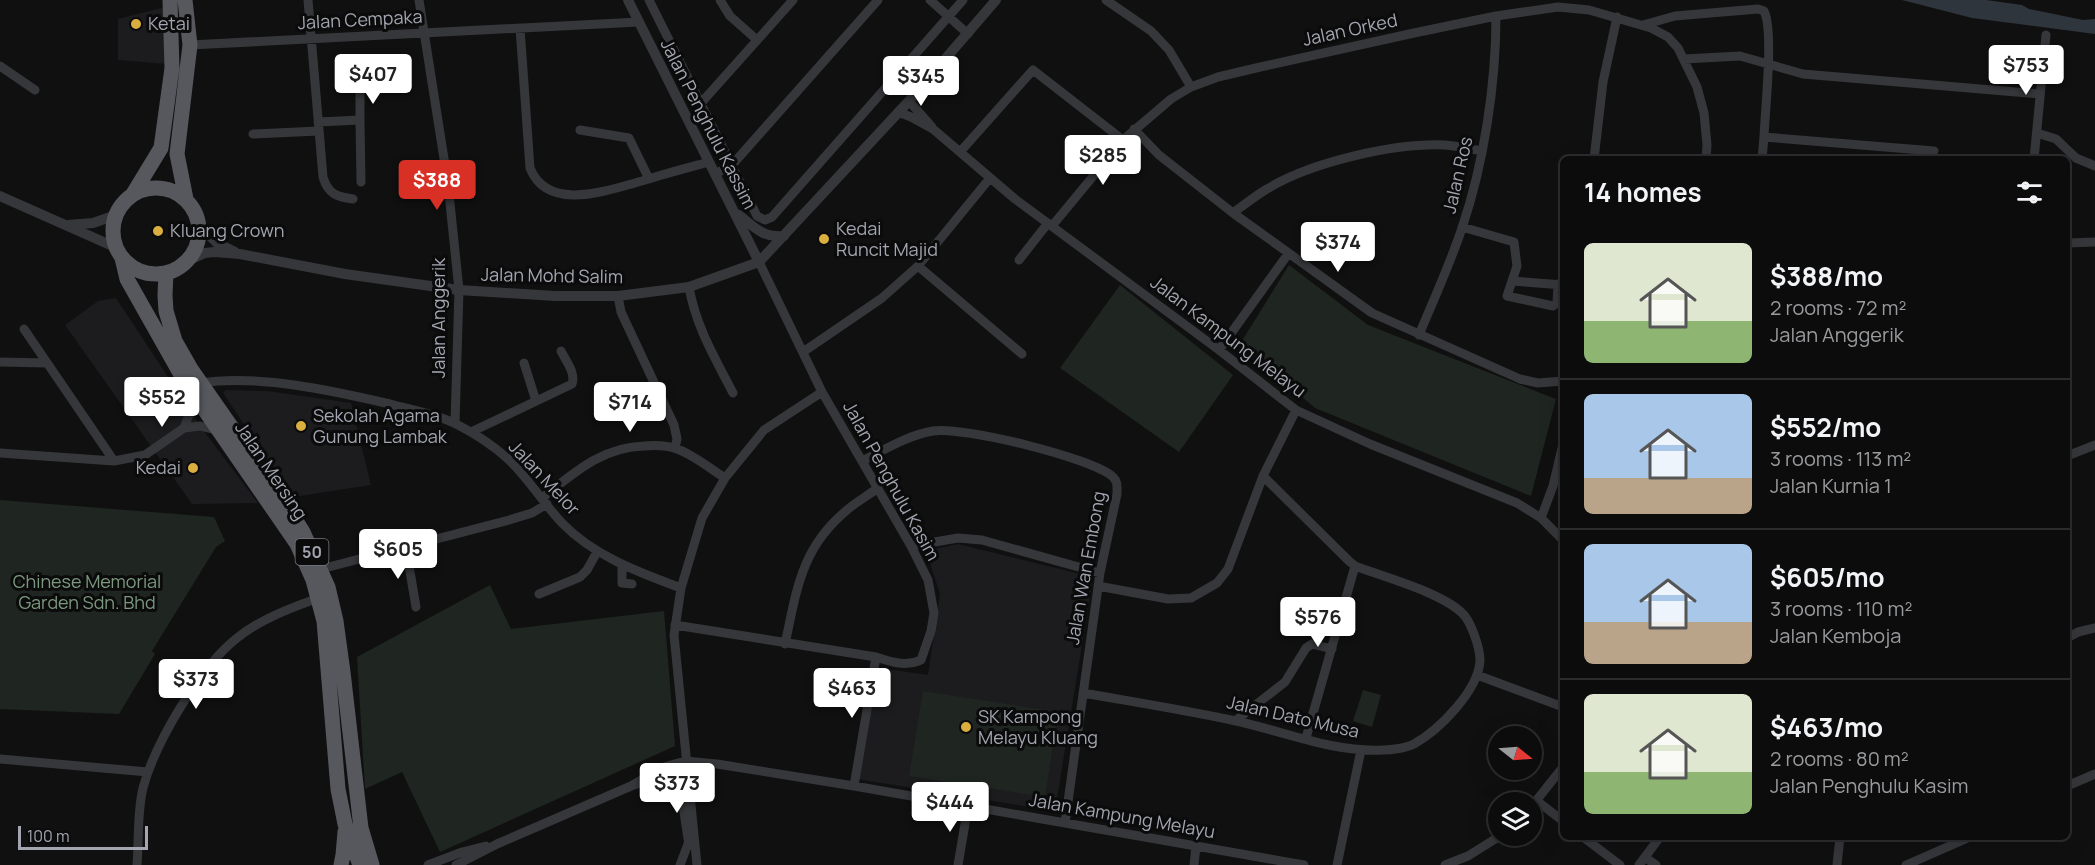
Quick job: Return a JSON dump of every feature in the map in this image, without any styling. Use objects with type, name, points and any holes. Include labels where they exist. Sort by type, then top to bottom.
[{"type":"highway","points":[[116,215],[123,203],[133,194],[161,148],[172,68],[170,0]]},
{"type":"highway","points":[[119,253],[139,271],[152,274],[166,273],[177,269],[187,261],[194,252],[198,240],[199,225],[195,211],[186,199],[177,154],[190,45],[185,0]]},
{"type":"highway","points":[[133,194],[155,188],[186,199]]},
{"type":"highway","name":"50","points":[[116,215],[113,228],[114,242],[119,253]]},
{"type":"highway","name":"Jalan Mersing","points":[[119,253],[127,279],[184,380],[297,544],[319,598],[324,621],[338,789],[345,824],[360,865]]},
{"type":"highway","name":"Jalan Mersing","points":[[166,273],[166,311],[175,341],[303,532],[328,587],[336,621],[358,810],[363,838],[372,865]]},
{"type":"highway","points":[[358,810],[373,851],[384,865]]},
{"type":"highway","points":[[341,865],[344,855],[345,824]]},
{"type":"street","points":[[308,0],[325,186],[337,197],[353,199]]},
{"type":"street","name":"Jalan Anggerik","points":[[419,0],[448,184],[459,290],[455,423]]},
{"type":"street","name":"Jalan Penghulu Kassim","points":[[628,0],[759,262]]},
{"type":"street","name":"Jalan Penghulu Kassim","points":[[649,0],[757,216],[765,220],[772,217],[949,17]]},
{"type":"street","points":[[720,0],[730,16],[757,40]]},
{"type":"street","points":[[701,103],[793,0]]},
{"type":"street","points":[[715,174],[732,165],[878,0]]},
{"type":"street","points":[[930,0],[968,34]]},
{"type":"street","points":[[949,17],[963,0]]},
{"type":"street","name":"Jalan Mohd Salim","points":[[187,261],[205,253],[240,254],[345,274],[459,290],[555,296],[618,296],[689,287],[759,262],[909,101],[996,0]]},
{"type":"street","points":[[1106,0],[1151,31],[1169,50],[1191,87]]},
{"type":"street","name":"Jalan Orked","points":[[1019,260],[1123,140],[1171,99],[1191,87],[1218,77],[1256,68],[1496,16],[1558,7],[1589,10],[1643,25],[1668,37],[1678,48],[1697,87],[1704,114],[1706,156]]},
{"type":"street","points":[[1643,25],[1676,16],[1758,9],[1764,11],[1768,63],[1762,156]]},
{"type":"street","name":"Jalan Ros","points":[[1419,335],[1462,227],[1482,151],[1491,94],[1496,45],[1496,16]]},
{"type":"street","points":[[1594,156],[1603,82],[1617,17]]},
{"type":"street","name":"Jalan Cempaka","points":[[190,45],[639,22]]},
{"type":"street","points":[[520,28],[530,168],[534,178],[540,184],[558,193],[582,195],[607,191],[709,162]]},
{"type":"street","points":[[2034,156],[2046,35]]},
{"type":"street","points":[[1684,59],[1740,56],[1803,74],[2040,94]]},
{"type":"street","points":[[0,66],[35,90]]},
{"type":"street","points":[[960,152],[1033,70],[1123,140]]},
{"type":"street","points":[[360,89],[361,182]]},
{"type":"street","name":"Jalan Kampung Melayu","points":[[909,101],[933,129]]},
{"type":"street","name":"Jalan Kampung Melayu","points":[[898,112],[933,129],[990,178],[1296,410],[1370,444],[1517,503],[1541,518],[1560,537]]},
{"type":"street","points":[[253,134],[360,120]]},
{"type":"street","points":[[1134,129],[1159,154],[1233,213],[1372,313],[1520,379],[1538,383],[1560,381]]},
{"type":"street","points":[[580,130],[629,138],[649,178]]},
{"type":"street","points":[[2037,133],[2056,139],[2071,154],[2095,166]]},
{"type":"street","points":[[1764,137],[1934,151]]},
{"type":"street","points":[[1233,213],[1267,188],[1308,168],[1348,158],[1413,146],[1447,145],[1482,151]]},
{"type":"street","points":[[803,352],[882,298],[918,266],[990,178]]},
{"type":"street","points":[[0,197],[65,225],[119,253]]},
{"type":"street","points":[[734,211],[761,233],[775,237],[784,236]]},
{"type":"street","points":[[65,225],[93,224],[116,215]]},
{"type":"street","name":"Jalan Mohd Salim","points":[[199,225],[217,243],[240,254]]},
{"type":"street","points":[[1462,227],[1514,242],[1517,266],[1507,296],[1553,306],[1557,303],[1560,289]]},
{"type":"street","points":[[2070,243],[2095,243]]},
{"type":"street","points":[[1219,350],[1288,254]]},
{"type":"street","name":"Jalan Penghulu Kasim","points":[[675,624],[785,644],[876,657],[895,663],[912,664],[921,660],[934,613],[928,580],[911,546],[822,392],[759,262]]},
{"type":"street","points":[[918,266],[1022,354]]},
{"type":"street","points":[[1512,281],[1560,284]]},
{"type":"street","points":[[689,287],[693,310],[702,333],[733,393]]},
{"type":"street","points":[[618,296],[621,312],[674,425],[677,439],[675,448]]},
{"type":"street","points":[[24,329],[114,461]]},
{"type":"street","points":[[471,432],[572,384],[574,378],[561,351]]},
{"type":"street","points":[[0,362],[47,363]]},
{"type":"street","points":[[524,363],[536,401]]},
{"type":"street","points":[[184,380],[190,412],[184,428]]},
{"type":"street","name":"Jalan Melor","points":[[201,383],[223,380],[281,384],[361,398],[430,414],[455,423],[508,459],[561,523],[597,552],[622,565],[681,588]]},
{"type":"street","points":[[697,865],[674,635],[681,588],[702,518],[725,477],[764,430],[822,392]]},
{"type":"street","points":[[1098,586],[1168,599],[1191,598],[1217,583],[1228,569],[1263,476],[1296,410]]},
{"type":"street","points":[[0,453],[114,461],[145,455],[184,428],[200,426],[220,431]]},
{"type":"street","name":"Jalan Wan Embong","points":[[862,461],[912,436],[934,431],[956,430],[1022,444],[1100,468],[1117,482],[1117,494],[1098,586],[1065,823]]},
{"type":"street","points":[[321,569],[532,513],[589,462],[612,451],[630,446],[660,445],[675,448],[725,477]]},
{"type":"street","points":[[2070,455],[2095,445]]},
{"type":"street","points":[[1541,518],[1553,486],[1560,457]]},
{"type":"street","name":"Jalan Dato Musa","points":[[1083,693],[1235,721],[1361,750],[1385,750],[1412,745],[1440,726],[1464,698],[1477,675],[1480,660],[1478,645],[1470,623],[1462,613],[1452,605],[1424,592],[1356,566],[1263,476]]},
{"type":"street","points":[[785,644],[800,576],[815,544],[830,525],[878,488]]},
{"type":"street","points":[[911,546],[958,538],[982,540],[1100,573]]},
{"type":"street","points":[[406,548],[416,607]]},
{"type":"street","points":[[539,594],[580,578],[597,552]]},
{"type":"street","points":[[622,565],[622,583],[632,584]]},
{"type":"street","points":[[1305,738],[1356,566]]},
{"type":"street","points":[[137,865],[141,802],[148,772],[162,740],[180,709],[207,670],[231,643],[265,621],[319,598]]},
{"type":"street","points":[[2070,636],[2095,628]]},
{"type":"street","points":[[1235,721],[1285,682],[1306,648],[1312,644],[1332,649]]},
{"type":"street","points":[[854,786],[876,657]]},
{"type":"street","points":[[1477,675],[1560,705]]},
{"type":"street","points":[[1337,865],[1361,750]]},
{"type":"street","points":[[0,759],[148,772]]},
{"type":"street","points":[[631,786],[664,767],[685,761]]},
{"type":"street","name":"Jalan Kampung Melayu","points":[[685,761],[854,786],[1304,865]]},
{"type":"street","points":[[1542,794],[1560,771]]},
{"type":"street","points":[[2070,785],[2095,774]]},
{"type":"street","points":[[456,865],[497,844],[657,777],[666,778],[675,783],[681,799],[690,852],[697,865]]},
{"type":"street","points":[[958,865],[968,806]]},
{"type":"street","points":[[1542,809],[1560,819]]},
{"type":"street","points":[[1587,840],[1620,865]]},
{"type":"street","points":[[1656,865],[1642,861],[1658,840]]},
{"type":"street","points":[[1837,865],[1840,840]]},
{"type":"street","points":[[1906,865],[1963,840]]},
{"type":"street","points":[[428,865],[462,852],[497,844]]},
{"type":"street","points":[[680,865],[688,844]]},
{"type":"street","points":[[1445,865],[1468,856],[1488,844]]},
{"type":"street","points":[[1194,865],[1196,846]]},
{"type":"shaded area","points":[[1902,0],[1986,0],[2022,5],[2029,9],[2083,20],[2095,19],[2095,34],[1972,18]]},
{"type":"shaded area","points":[[165,7],[167,64],[118,60],[118,19]]},
{"type":"shaded area","points":[[116,298],[203,430],[258,503],[192,504],[65,325],[98,301]]},
{"type":"shaded area","name":"Sekolah Agama Gunung Lambak","points":[[226,390],[267,391],[351,403],[371,485],[293,497],[223,393]]},
{"type":"shaded area","name":"SK Kampong Melayu Kluang","points":[[958,544],[1093,577],[1055,811],[857,779],[872,667],[928,675],[940,594],[926,551]]},
{"type":"green space","points":[[1289,265],[1368,325],[1556,399],[1531,496],[1315,408],[1240,344]]},
{"type":"green space","points":[[1120,285],[1233,375],[1179,452],[1060,368]]},
{"type":"green space","name":"Chinese Memorial Garden Sdn. Bhd","points":[[0,500],[214,517],[225,541],[216,547],[152,651],[155,654],[119,714],[0,709]]},
{"type":"green space","points":[[490,585],[511,629],[664,611],[675,746],[440,852],[402,772],[365,789],[357,657]]},
{"type":"green space","points":[[1363,690],[1381,695],[1372,727],[1353,721]]},
{"type":"green space","points":[[923,691],[1058,712],[1045,797],[909,776]]},
{"type":"place","name":"Ketai","points":[[136,24]]},
{"type":"place","name":"Kluang Crown","points":[[158,231]]},
{"type":"place","name":"Kedai Runcit Majid","points":[[824,239]]},
{"type":"place","name":"Sekolah Agama Gunung Lambak","points":[[301,426]]},
{"type":"place","name":"Kedai","points":[[193,468]]},
{"type":"place","name":"SK Kampong Melayu Kluang","points":[[966,727]]}]
